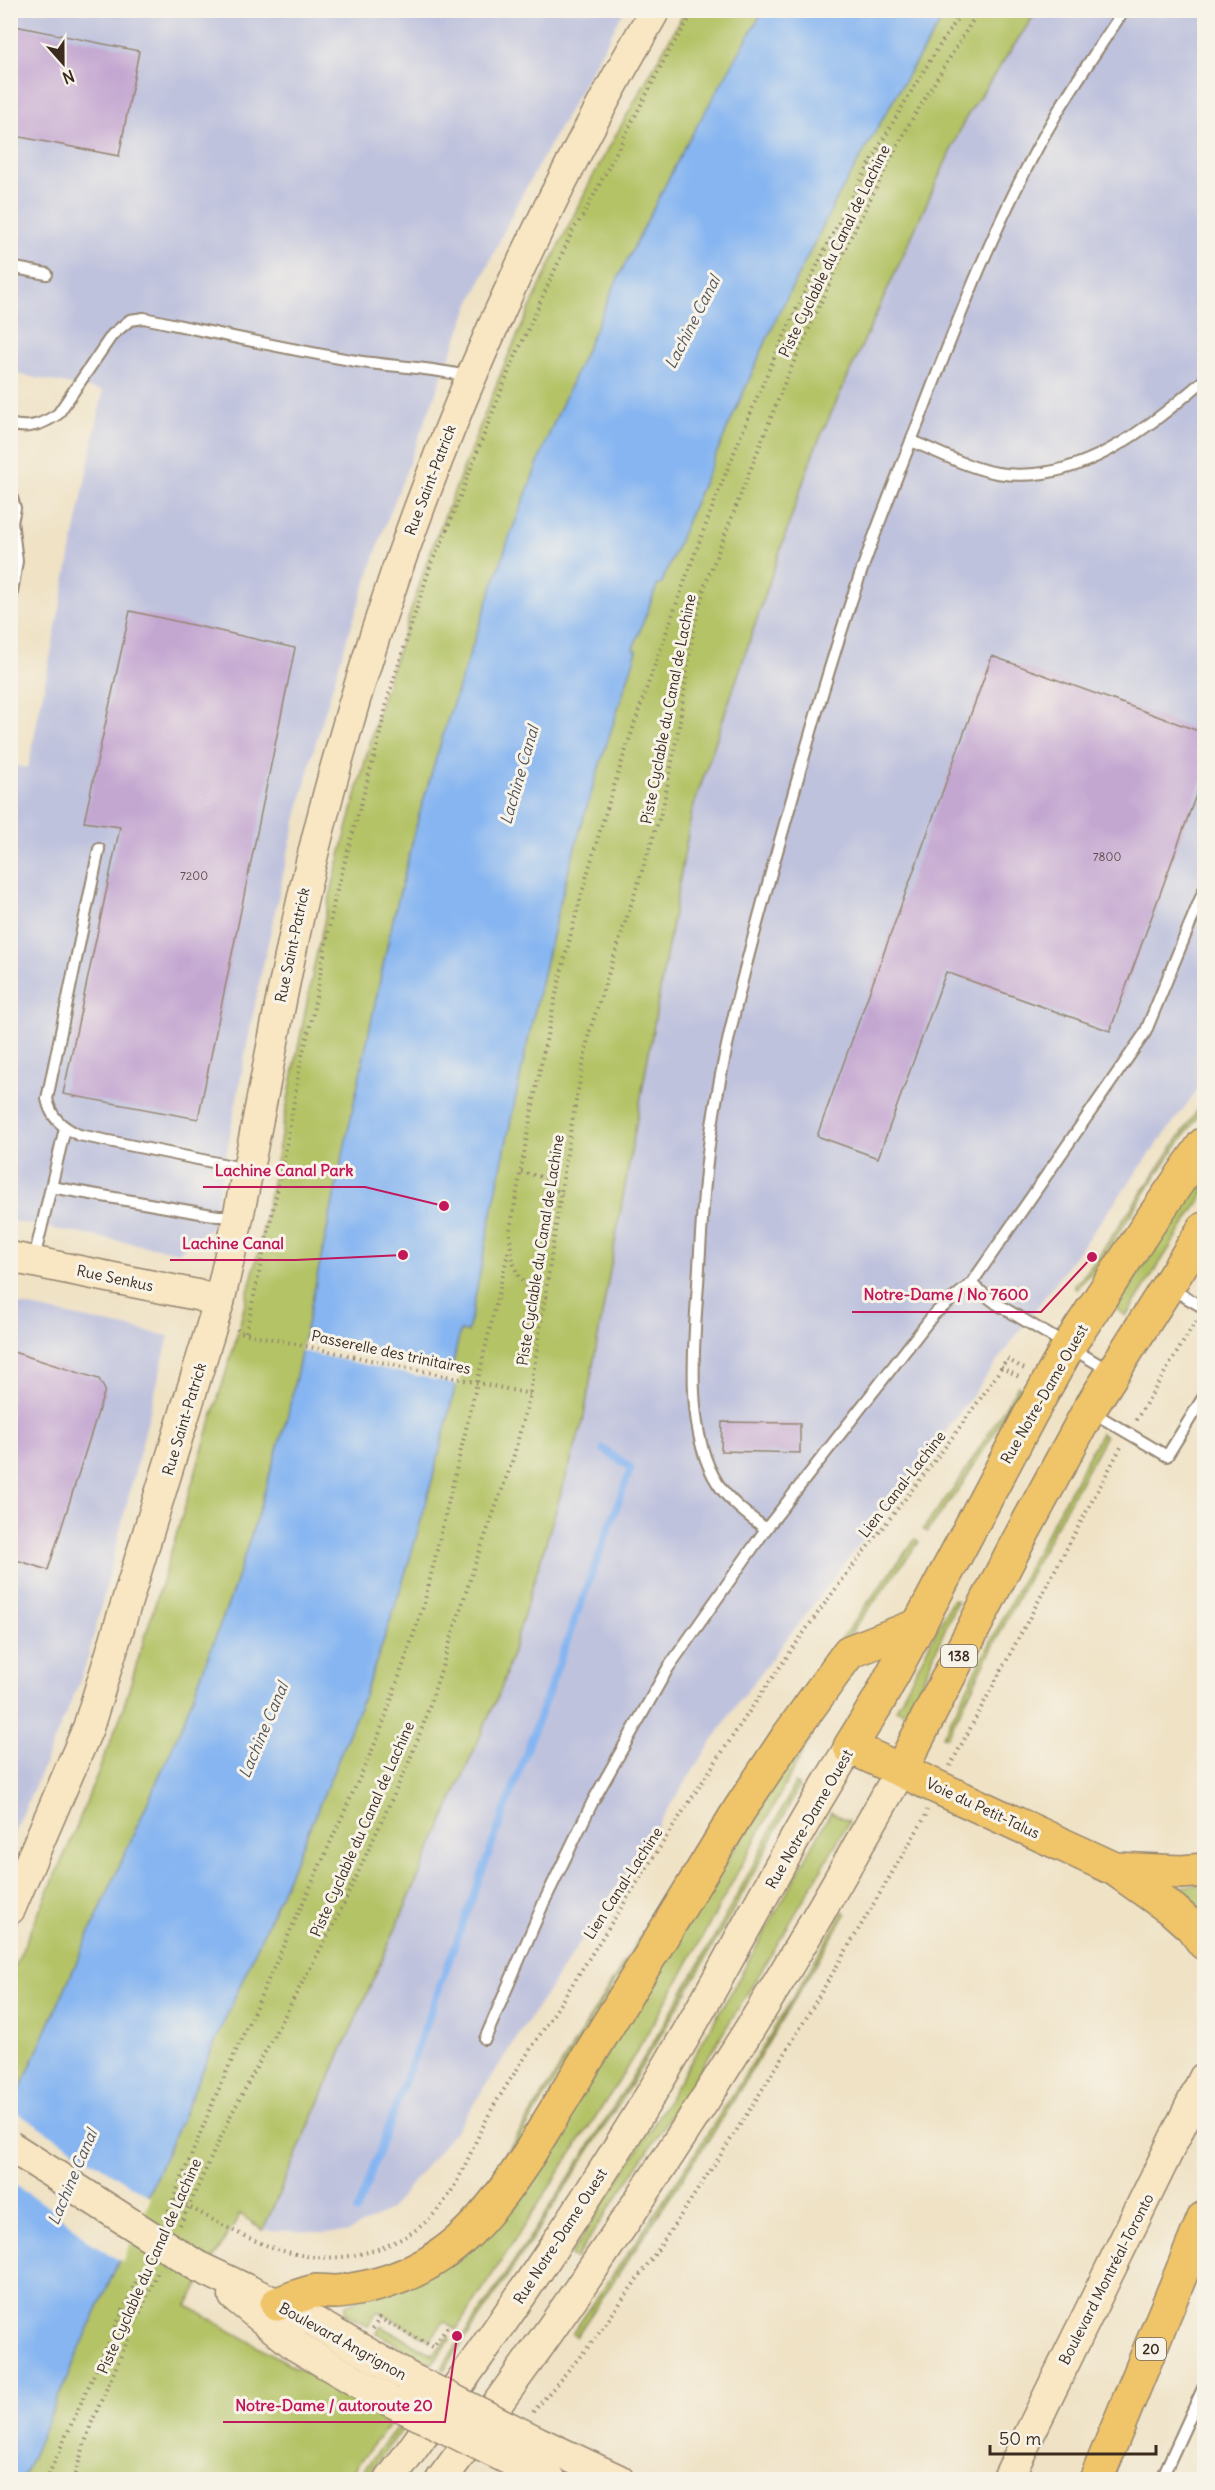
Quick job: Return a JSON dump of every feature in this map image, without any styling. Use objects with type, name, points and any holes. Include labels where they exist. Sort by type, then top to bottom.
[{"type":"main road","name":"Rue Saint-Patrick","points":[[10,1910],[88,1728],[219,1302],[293,937],[337,762],[369,652],[404,548],[469,377],[522,259],[606,96],[655,10]]},
{"type":"main road","name":"Rue Notre-Dame Ouest","points":[[390,2480],[509,2314],[618,2148],[731,1956],[811,1809],[874,1711],[1068,1347],[1204,1144]]},
{"type":"main road","name":"138","points":[[901,1770],[1015,1547],[1089,1410],[1204,1229]]},
{"type":"main road","name":"Rue Senkus","points":[[22,1259],[196,1295],[219,1302]]},
{"type":"main road","points":[[277,2304],[315,2291],[335,2292],[386,2282],[426,2266],[458,2244],[473,2229],[498,2201],[524,2162],[764,1771],[849,1652],[919,1625]]},
{"type":"main road","name":"Voie du Petit-Talus","points":[[850,1747],[1115,1869]]},
{"type":"main road","points":[[441,2480],[596,2264],[682,2135],[800,1947],[901,1770]]},
{"type":"main road","points":[[1115,1869],[1182,1872],[1204,1870]]},
{"type":"main road","points":[[1115,1869],[1174,1911],[1192,1927],[1204,1943]]},
{"type":"main road","name":"Boulevard Montréal-Toronto","points":[[1007,2480],[1204,2078]]},
{"type":"main road","name":"Boulevard Angrignon","points":[[10,2146],[197,2266],[296,2346],[390,2401],[551,2480]]},
{"type":"main road","name":"20","points":[[1096,2480],[1204,2218]]},
{"type":"main road","name":"Boulevard Angrignon","points":[[197,2266],[313,2320],[408,2377],[531,2429],[619,2480]]},
{"type":"lane","points":[[766,1529],[732,1500],[717,1483],[704,1449],[694,1403],[695,1331],[701,1228],[710,1140],[723,1070],[760,913],[812,727],[857,584],[981,265],[1056,114],[1124,10]]},
{"type":"lane","points":[[10,267],[47,274]]},
{"type":"lane","points":[[10,424],[20,427],[32,426],[46,422],[58,414],[112,335],[130,320],[144,318],[320,355],[375,364],[429,369],[469,377]]},
{"type":"lane","points":[[911,441],[994,472],[1033,476],[1054,472],[1100,455],[1133,436],[1168,411],[1204,380]]},
{"type":"lane","points":[[10,491],[15,508],[11,524],[17,561],[10,605]]},
{"type":"lane","points":[[99,849],[47,1099],[50,1113],[65,1128],[79,1135],[247,1169]]},
{"type":"lane","points":[[485,2039],[544,1902],[593,1801],[668,1668],[766,1529],[934,1314],[971,1284],[1144,1033],[1204,890]]},
{"type":"lane","points":[[22,1259],[51,1187],[65,1128]]},
{"type":"lane","points":[[51,1187],[218,1216],[238,1216]]},
{"type":"lane","points":[[971,1284],[996,1304],[1113,1372]]},
{"type":"lane","points":[[1168,1287],[1204,1308]]},
{"type":"lane","points":[[1089,1410],[1167,1456],[1204,1396]]},
{"type":"lane","points":[[1161,2480],[1204,2386]]},
{"type":"path","points":[[246,1332],[284,1160],[301,1059],[331,927],[335,897],[389,694],[432,561],[443,540],[505,381],[573,230],[669,51],[695,10]]},
{"type":"path","points":[[547,1297],[537,1295],[525,1286],[516,1272],[510,1246],[510,1230],[547,1035],[571,937],[628,740],[705,522],[738,438],[856,190],[963,10]]},
{"type":"path","name":"Piste Cyclable du Canal de Lachine","points":[[179,2227],[231,2115],[336,1920],[408,1764],[512,1462],[530,1395],[547,1297],[571,1127],[589,1033],[600,995],[646,866],[663,807],[679,726],[693,631],[705,585],[785,382],[848,242],[908,126],[979,10]]},
{"type":"path","points":[[521,1172],[546,1178],[553,1188],[562,1194]]},
{"type":"path","points":[[165,2219],[216,2096],[379,1735],[424,1604],[510,1246]]},
{"type":"path","points":[[1132,1427],[1194,1324]]},
{"type":"path","name":"Passerelle des trinitaires","points":[[239,1332],[530,1395]]},
{"type":"path","name":"Lien Canal-Lachine","points":[[175,2199],[238,2234],[277,2251],[296,2254],[330,2256],[366,2252],[400,2240],[426,2220],[441,2205],[460,2177],[496,2103],[728,1742],[812,1621],[961,1428],[1007,1359],[1024,1368]]},
{"type":"path","points":[[1001,1367],[1019,1377]]},
{"type":"path","points":[[950,1764],[1122,1445]]},
{"type":"path","points":[[531,2429],[657,2251],[720,2156],[786,2052],[925,1817]]},
{"type":"path","points":[[46,2480],[146,2259]]},
{"type":"path","name":"Piste Cyclable du Canal de Lachine","points":[[73,2480],[91,2424],[160,2266]]},
{"type":"path","points":[[375,2324],[379,2318],[433,2347],[447,2328],[457,2336]]},
{"type":"shaded area","points":[[10,11],[624,11],[517,204],[470,304],[385,526],[345,645],[315,745],[288,853],[260,979],[212,1227],[179,1252],[11,1221],[11,765],[28,768],[103,391],[11,373]]},
{"type":"shaded area","points":[[1037,11],[1204,11],[1204,1081],[940,1439],[737,1704],[459,2126],[390,2210],[346,2233],[263,2230],[501,1689],[583,1421],[692,811],[813,453],[966,117]]},
{"type":"shaded area","points":[[11,1303],[169,1336],[89,1654],[80,1681],[11,1841]]},
{"type":"green space","points":[[685,11],[1037,11],[966,117],[813,453],[692,811],[583,1421],[501,1689],[263,2230],[240,2214],[187,2306],[393,2420],[346,2479],[11,2480],[11,1975],[71,1840],[121,1715],[235,1343],[259,1249],[315,961],[337,867],[380,705],[429,555],[505,363],[553,258],[593,176]]},
{"type":"green space","points":[[1204,1101],[1204,1108],[1092,1273],[1076,1288],[1074,1284],[1093,1264]]},
{"type":"green space","points":[[1204,1175],[1204,1194],[1126,1316],[1115,1308]]},
{"type":"green space","points":[[1018,1386],[1022,1388],[961,1486],[927,1532],[923,1529],[959,1481]]},
{"type":"green space","points":[[1101,1433],[1105,1437],[1039,1557],[947,1737],[943,1736],[1035,1555]]},
{"type":"green space","points":[[915,1539],[919,1542],[793,1710],[790,1708]]},
{"type":"green space","points":[[953,1599],[957,1601],[908,1714],[896,1709]]},
{"type":"green space","points":[[805,1735],[810,1738],[684,1971],[619,2081],[456,2330],[444,2321],[430,2340],[377,2311],[368,2326],[346,2314],[346,2305],[480,2243],[509,2210]]},
{"type":"green space","points":[[795,1783],[799,1786],[759,1862],[675,2011],[586,2156],[444,2370],[441,2368],[584,2155],[673,2009],[715,1935]]},
{"type":"green space","points":[[722,1807],[490,2187],[486,2185],[662,1901]]},
{"type":"green space","points":[[831,1812],[849,1821],[717,2043],[575,2259],[570,2256],[705,2037]]},
{"type":"green space","points":[[1204,1884],[1204,1915],[1187,1900],[1168,1888]]},
{"type":"green space","points":[[843,1911],[846,1914],[721,2121],[576,2337],[572,2334],[713,2126],[780,2020]]},
{"type":"green space","points":[[381,2326],[433,2355],[449,2336],[450,2340],[432,2364],[377,2333]]},
{"type":"green space","points":[[400,2423],[405,2426],[364,2479],[357,2479]]},
{"type":"water","name":"Lachine Canal","points":[[763,11],[948,11],[910,71],[834,204],[776,319],[694,504],[662,583],[657,586],[633,649],[637,651],[586,810],[559,907],[522,1066],[468,1332],[460,1331],[452,1368],[459,1370],[449,1415],[399,1594],[369,1682],[309,1830],[22,2479],[11,2480],[11,2110],[182,1725],[230,1599],[253,1529],[288,1414],[391,928],[419,815],[448,718],[509,538],[551,429],[616,282],[683,150]]},
{"type":"pier","points":[[304,1339],[462,1373],[459,1385],[301,1351]]},
{"type":"pier","points":[[11,2109],[151,2198],[122,2262],[86,2240],[58,2213],[10,2182]]},
{"type":"building","points":[[10,25],[139,51],[119,156],[10,135]]},
{"type":"building","points":[[130,611],[295,648],[198,1119],[63,1094],[120,827],[84,822]]},
{"type":"building","points":[[992,656],[1204,733],[1204,773],[1110,1031],[946,972],[878,1158],[817,1136]]},
{"type":"building","points":[[10,1351],[99,1379],[105,1390],[48,1570],[10,1558]]},
{"type":"building","points":[[722,1422],[800,1423],[800,1453],[721,1451]]},
{"type":"waterway","points":[[357,2211],[631,1468],[603,1449]]},
{"type":"place","name":"Lachine Canal Park","points":[[444,1206]]},
{"type":"place","name":"Lachine Canal","points":[[403,1255]]},
{"type":"place","name":"Notre-Dame / No 7600","points":[[1092,1257]]},
{"type":"place","name":"Notre-Dame / autoroute 20","points":[[457,2336]]}]
